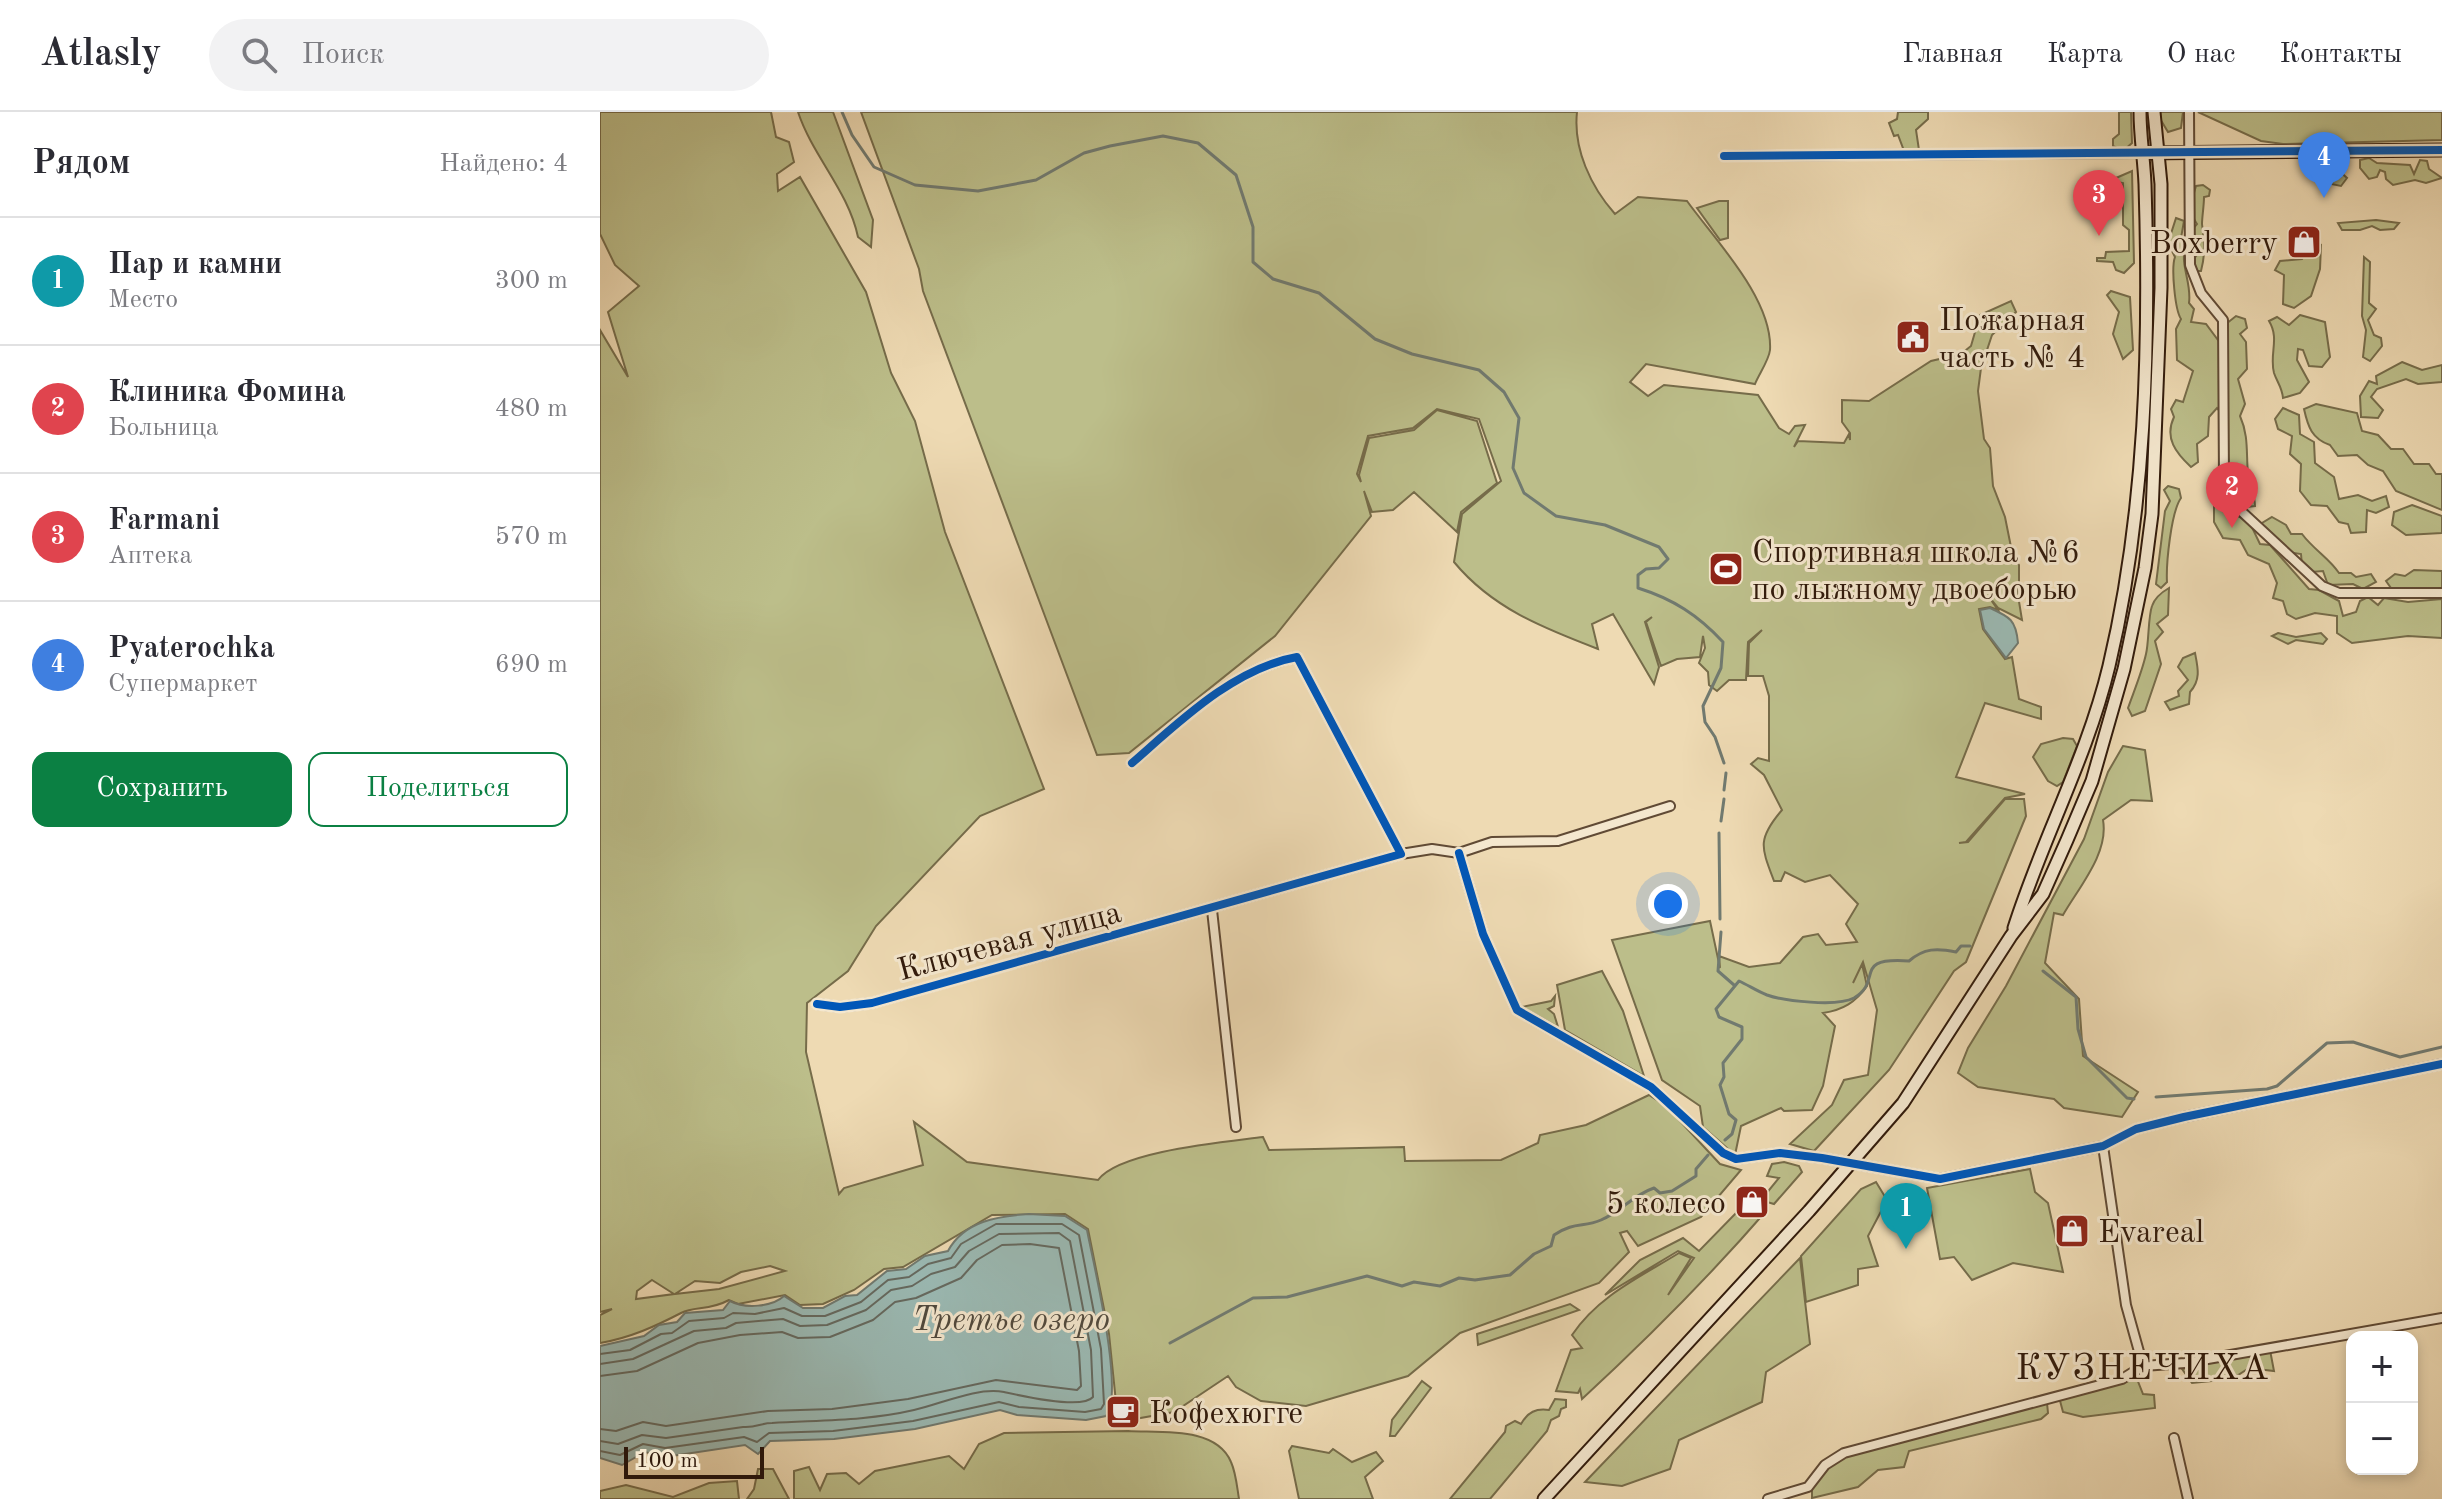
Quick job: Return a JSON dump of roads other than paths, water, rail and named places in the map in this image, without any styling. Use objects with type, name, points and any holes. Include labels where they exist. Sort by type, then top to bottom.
[{"type":"main road","points":[[2011,936],[2026,887],[2076,776],[2109,667],[2129,568],[2141,423],[2145,287],[2140,112]]},
{"type":"main road","points":[[1544,1499],[1850,1165],[1930,1065],[2011,936],[2043,894],[2092,781],[2138,611],[2152,514],[2161,273],[2159,155],[2154,112]]},
{"type":"main road","points":[[2142,153],[2189,155],[2442,150]]},
{"type":"street","points":[[2189,112],[2190,265],[2201,293],[2223,320],[2224,481],[2232,497],[2241,511],[2322,586],[2339,593],[2442,593]]},
{"type":"street","points":[[1724,156],[2142,153]]},
{"type":"street","points":[[1132,763],[1201,704],[1274,661],[1297,657],[1401,854]]},
{"type":"street","name":"Ключевая улица","points":[[817,1004],[840,1007],[872,1003],[1212,910],[1401,854],[1432,849],[1459,853],[1492,842],[1558,841],[1670,806]]},
{"type":"street","points":[[1459,853],[1483,934],[1501,980],[1523,1015],[1651,1087],[1723,1153],[1736,1159],[1780,1153],[1940,1179],[2103,1146],[2136,1129],[2170,1120],[2442,1064]]},
{"type":"street","points":[[1212,910],[1236,1127]]},
{"type":"street","points":[[2103,1146],[2126,1305],[2143,1366]]},
{"type":"street","points":[[1768,1499],[1808,1487],[1825,1465],[1844,1453],[2122,1379],[2143,1366],[2185,1363],[2442,1318]]},
{"type":"street","points":[[2174,1438],[2188,1499]]},
{"type":"street","points":[[1808,1487],[1809,1499]]},
{"type":"water","points":[[1990,608],[2007,617],[2016,629],[2018,643],[2006,658],[1984,629],[1980,610]]},
{"type":"water","name":"Третье озеро","points":[[1006,1216],[1065,1216],[1087,1230],[1110,1355],[1111,1403],[1106,1416],[1086,1420],[1017,1415],[1000,1410],[915,1429],[834,1439],[770,1441],[758,1454],[745,1445],[665,1457],[645,1452],[622,1465],[600,1458],[600,1346],[644,1336],[659,1325],[677,1322],[685,1313],[723,1310],[730,1301],[758,1306],[773,1303],[784,1296],[803,1308],[823,1308],[845,1296],[857,1295],[887,1271],[906,1269],[925,1256],[948,1251],[972,1227]]},
{"type":"waterway","points":[[842,112],[852,135],[874,167],[915,185],[978,191],[1036,180],[1084,153],[1110,146],[1163,136],[1198,143],[1236,175],[1253,227],[1253,262],[1273,279],[1319,293],[1375,339],[1412,354],[1479,370],[1504,392],[1519,418],[1513,468],[1524,493],[1556,516],[1605,525],[1659,547],[1668,559],[1659,568],[1646,569],[1638,575],[1638,588],[1684,609],[1723,642],[1721,668],[1703,706],[1705,722],[1715,737],[1724,763]]},
{"type":"waterway","points":[[1724,790],[1726,773]]},
{"type":"waterway","points":[[1721,821],[1724,799]]},
{"type":"waterway","points":[[1719,833],[1720,919]]},
{"type":"waterway","points":[[1721,932],[1718,971],[1734,985]]},
{"type":"waterway","points":[[1725,1140],[1732,1134],[1736,1120],[1729,1114],[1720,1085],[1724,1077],[1723,1063],[1742,1039],[1742,1027],[1719,1017],[1716,1009],[1739,981],[1767,995],[1785,999],[1823,1003],[1846,1001],[1863,991],[1874,966],[1880,963],[1909,961],[1925,951],[1956,952],[1961,946],[1970,946]]},
{"type":"waterway","points":[[2043,971],[2076,997],[2078,1029],[2086,1057],[2127,1098],[2134,1099]]},
{"type":"waterway","points":[[2156,1097],[2277,1086],[2327,1043],[2353,1042],[2400,1057],[2442,1047]]},
{"type":"waterway","points":[[1170,1343],[1253,1298],[1287,1297],[1367,1276],[1402,1286],[1414,1282],[1440,1286],[1459,1278],[1475,1280],[1510,1275],[1534,1254],[1551,1246],[1554,1235],[1561,1231],[1601,1220],[1654,1188],[1660,1193],[1672,1191],[1696,1176],[1696,1169],[1708,1155]]},
{"type":"place","name":"Pyaterochka","points":[[2324,198]]},
{"type":"place","name":"Farmani","points":[[2099,236]]},
{"type":"place","name":"Boxberry","points":[[2304,242]]},
{"type":"place","name":"Пожарная часть № 4","points":[[1913,337]]},
{"type":"place","name":"Клиника Фомина","points":[[2232,528]]},
{"type":"place","name":"Спортивная школа №6 по лыжному двоеборью","points":[[1726,569]]},
{"type":"place","name":"5 колесо","points":[[1752,1202]]},
{"type":"place","name":"Evareal","points":[[2072,1231]]},
{"type":"place","name":"Пар и камни","points":[[1906,1249]]},
{"type":"place","name":"Кофехюгге","points":[[1123,1412]]},
{"type":"district","name":"КУЗНЕЧИХА","points":[[2143,1366]]}]
